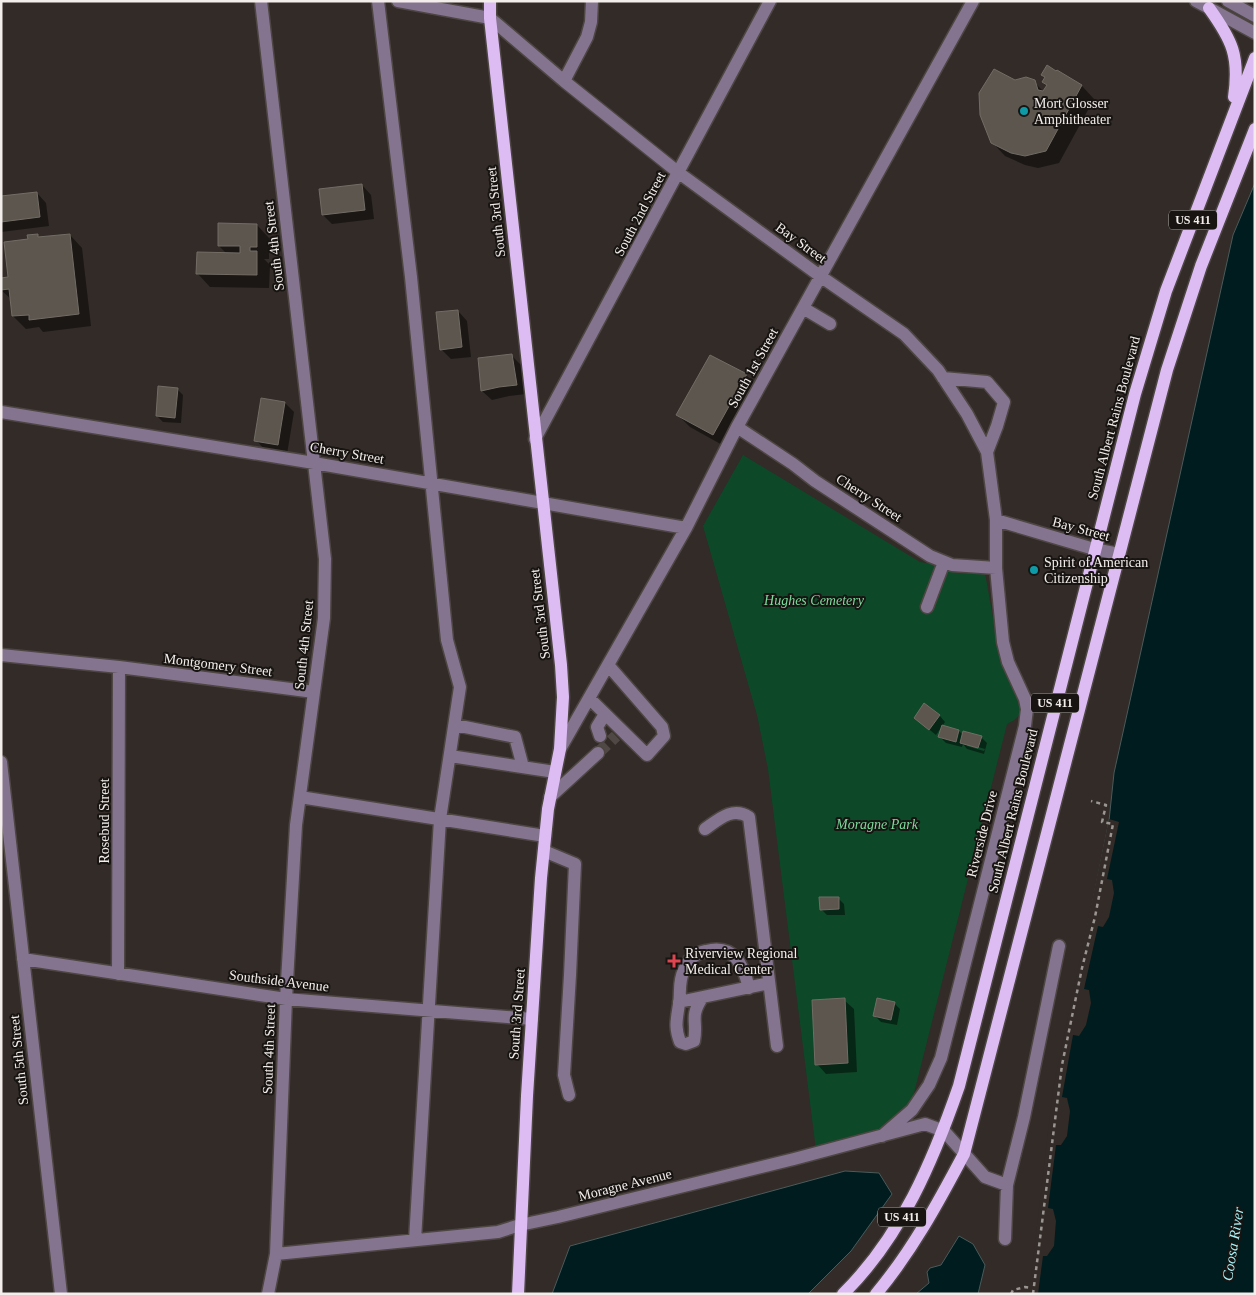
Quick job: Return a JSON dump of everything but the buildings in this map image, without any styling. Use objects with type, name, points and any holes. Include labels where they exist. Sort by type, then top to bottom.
[{"type":"main road","name":"South 3rd Street","points":[[490,1],[490,18],[563,697],[560,749],[550,797],[545,836],[532,1019],[520,1225],[518,1294]]},
{"type":"main road","points":[[1209,8],[1225,30],[1234,56],[1237,78],[1230,119]]},
{"type":"main road","name":"South Albert Rains Boulevard","points":[[843,1294],[886,1243],[900,1220],[925,1175],[944,1131],[959,1086],[1094,549],[1156,321],[1230,119],[1255,58]]},
{"type":"main road","name":"US 411","points":[[876,1294],[922,1232],[964,1154],[1167,370],[1207,250],[1255,129]]},
{"type":"street","name":"South 4th Street","points":[[261,1],[325,559],[324,618],[296,825],[286,999],[276,1254],[268,1294]]},
{"type":"street","points":[[378,1],[411,277],[447,640],[460,687],[440,819],[415,1240]]},
{"type":"street","name":"Bay Street","points":[[398,1],[490,18],[564,81],[679,173],[820,276],[904,334],[938,370],[967,414],[987,452],[996,520],[1094,549],[1119,554]]},
{"type":"street","points":[[564,81],[587,37],[591,22],[592,1]]},
{"type":"street","name":"South 2nd Street","points":[[536,440],[770,1]]},
{"type":"street","name":"South 1st Street","points":[[560,749],[686,528],[737,427],[972,1]]},
{"type":"street","points":[[1196,1],[1255,33]]},
{"type":"street","points":[[1228,1],[1255,16]]},
{"type":"street","points":[[803,308],[830,324]]},
{"type":"street","points":[[943,378],[987,382],[1004,402],[987,452]]},
{"type":"street","name":"Cherry Street","points":[[1,412],[314,463],[686,528]]},
{"type":"street","name":"Cherry Street","points":[[737,427],[793,464],[823,487],[930,556],[952,565],[996,568]]},
{"type":"street","name":"Riverside Drive","points":[[882,1136],[912,1110],[929,1085],[941,1058],[1025,726],[1027,708],[1025,699],[1008,662],[1003,642],[996,568],[996,520]]},
{"type":"street","points":[[927,607],[944,562]]},
{"type":"street","name":"Montgomery Street","points":[[1,655],[119,667],[314,692]]},
{"type":"street","points":[[589,698],[605,714],[619,733],[646,755],[664,736],[662,727],[608,665]]},
{"type":"street","name":"Rosebud Street","points":[[118,974],[119,667]]},
{"type":"street","points":[[600,736],[597,726],[605,714]]},
{"type":"street","points":[[455,725],[515,737],[523,767]]},
{"type":"street","points":[[550,797],[598,753]]},
{"type":"street","points":[[450,756],[555,772]]},
{"type":"street","name":"South 5th Street","points":[[1,762],[61,1294]]},
{"type":"street","points":[[300,797],[545,836]]},
{"type":"street","points":[[705,829],[726,814],[734,812],[743,813],[748,817],[777,1046]]},
{"type":"street","points":[[544,851],[575,864],[564,1075],[569,1095]]},
{"type":"street","points":[[1005,1239],[1007,1185],[1024,1117],[1059,946]]},
{"type":"street","points":[[702,998],[693,1016],[694,1041],[686,1044],[680,1042],[676,1031],[680,980],[684,968],[696,953],[721,949],[730,953],[738,960],[745,971],[749,988]]},
{"type":"street","name":"Southside Avenue","points":[[23,959],[286,999],[532,1019]]},
{"type":"street","points":[[679,1002],[769,983]]},
{"type":"street","name":"Moragne Avenue","points":[[276,1254],[498,1232],[925,1124],[944,1131]]},
{"type":"street","points":[[944,1131],[985,1177],[1007,1185]]},
{"type":"path","points":[[1033,1294],[1062,1065],[1082,968],[1095,917],[1113,824],[1102,822],[1106,806],[1091,801]]},
{"type":"path","points":[[1011,1294],[1013,1290],[1025,1287],[1033,1288]]},
{"type":"green space","name":"Moragne Park","points":[[743,455],[920,562],[985,573],[1000,657],[1021,706],[1017,717],[1007,724],[912,1101],[901,1114],[873,1135],[816,1150],[768,769],[757,715],[703,526]]},
{"type":"water","name":"Coosa River","points":[[1255,183],[1255,1294],[1031,1294],[1055,1088],[1109,821],[1114,773],[1233,235]]},
{"type":"water","points":[[845,1171],[879,1173],[892,1194],[851,1251],[808,1294],[552,1294],[570,1246]]},
{"type":"water","points":[[959,1236],[973,1244],[985,1265],[978,1294],[916,1294],[929,1283],[927,1272],[930,1268],[941,1265]]},
{"type":"pier","points":[[1109,819],[1119,822],[1107,879],[1112,880],[1114,893],[1109,917],[1103,927],[1098,926],[1084,989],[1089,990],[1091,1003],[1086,1025],[1079,1036],[1073,1035],[1062,1097],[1067,1098],[1070,1111],[1067,1136],[1061,1145],[1056,1145],[1048,1208],[1053,1209],[1056,1221],[1054,1246],[1047,1256],[1043,1256],[1038,1294],[1029,1294],[1053,1089]]},
{"type":"tunnel","points":[[598,753],[616,736]]},
{"type":"place","name":"Mort Glosser Amphitheater","points":[[1024,111]]},
{"type":"place","name":"Spirit of American Citizenship","points":[[1034,570]]},
{"type":"place","name":"Riverview Regional Medical Center","points":[[674,961]]},
{"type":"park label","name":"Hughes Cemetery","points":[[814,600]]}]
